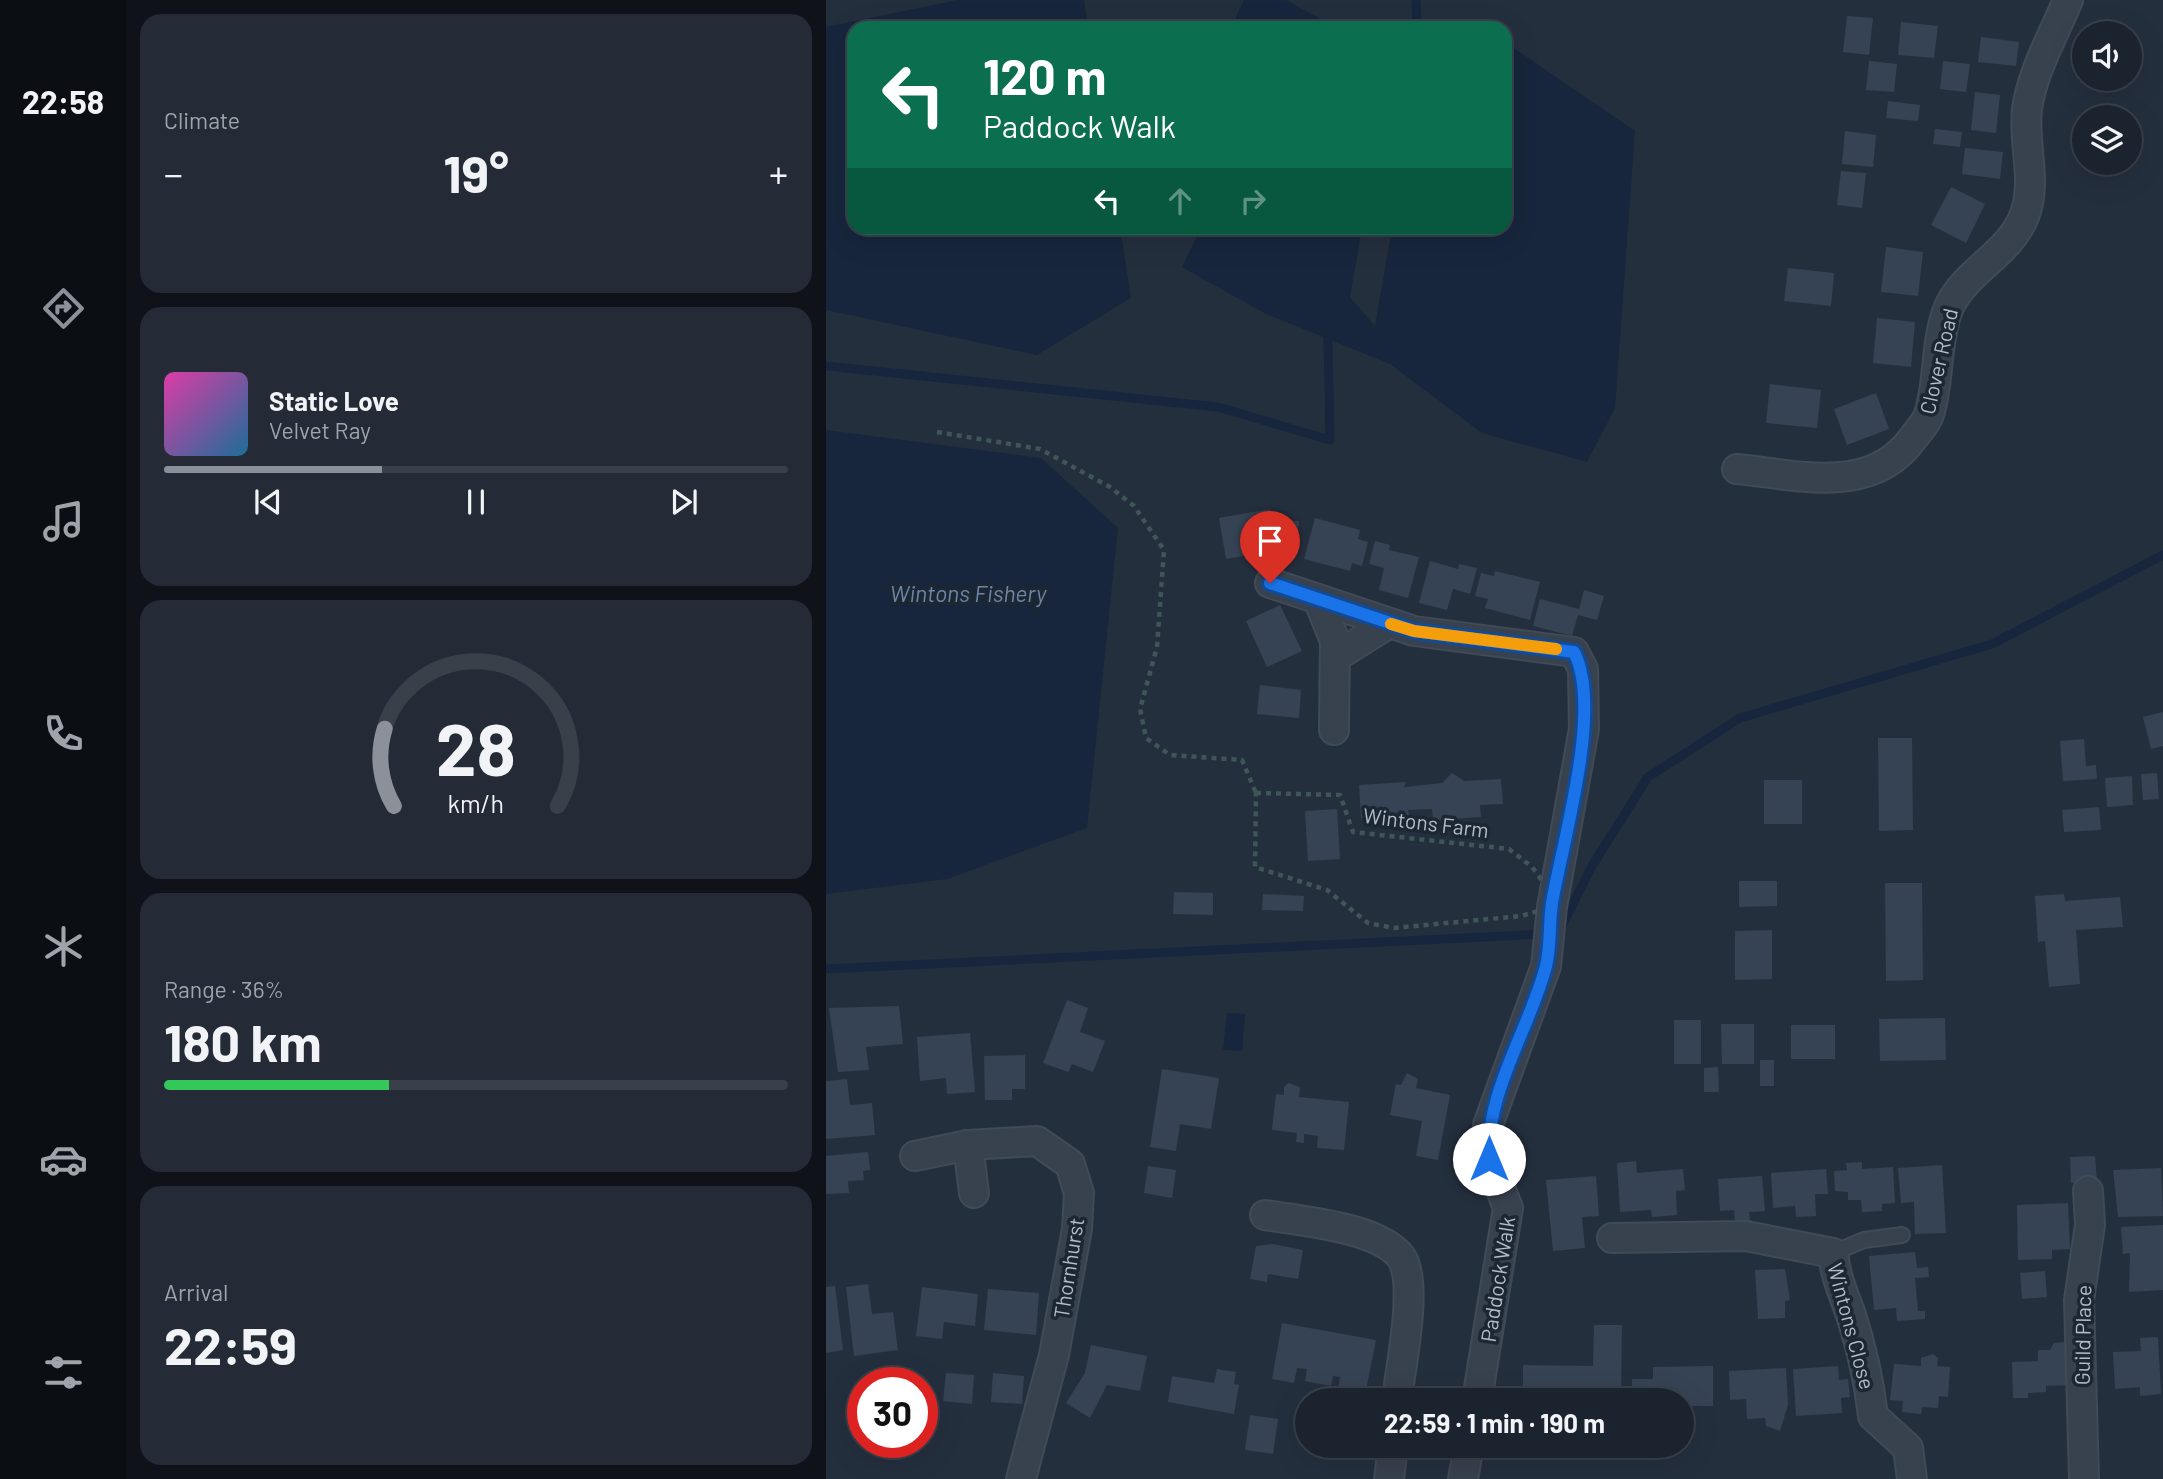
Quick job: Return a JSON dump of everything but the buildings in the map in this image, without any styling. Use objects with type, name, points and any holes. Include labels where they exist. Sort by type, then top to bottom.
[{"type":"street","name":"Clover Road","points":[[1737,469],[1817,477],[1852,477],[1872,472],[1903,452],[1930,415],[1946,314],[1955,294],[2004,248],[2025,214],[2031,180],[2027,108],[2038,73],[2068,0]]},
{"type":"street","name":"Paddock Walk","points":[[1270,583],[1414,631],[1574,652],[1583,669],[1584,729],[1550,927],[1546,966],[1488,1125],[1489,1159],[1508,1208],[1479,1388]]},
{"type":"street","points":[[1318,599],[1335,641],[1334,730]]},
{"type":"street","points":[[1335,657],[1388,624]]},
{"type":"street","name":"Thornhurst","points":[[915,1156],[968,1145],[1037,1141],[1070,1164],[1079,1193],[1077,1229],[1054,1355],[1021,1479]]},
{"type":"street","points":[[968,1145],[974,1193]]},
{"type":"street","name":"Guild Place","points":[[2084,1479],[2079,1300],[2090,1225],[2088,1191]]},
{"type":"street","points":[[1265,1215],[1360,1233],[1388,1245],[1401,1258],[1409,1286],[1398,1388]]},
{"type":"street","name":"Wintons Close","points":[[1612,1238],[1746,1236],[1833,1253],[1836,1279],[1850,1312],[1868,1373],[1873,1416],[1908,1448],[1912,1479]]},
{"type":"street","points":[[1389,1479],[1391,1458]]},
{"type":"street","points":[[1463,1479],[1467,1458]]},
{"type":"lane","points":[[1833,1253],[1864,1240],[1902,1235]]},
{"type":"path","points":[[937,432],[1040,449],[1110,487],[1134,506],[1164,550],[1157,647],[1140,709],[1146,737],[1170,755],[1242,760],[1256,793],[1255,867],[1327,890],[1368,923],[1394,928],[1521,916],[1550,927]]},
{"type":"path","name":"Wintons Farm","points":[[1256,793],[1340,795],[1353,832],[1509,849],[1532,867],[1546,886],[1550,927]]},
{"type":"water","points":[[958,0],[1084,0],[1087,21],[855,21]]},
{"type":"water","points":[[1244,0],[1286,0],[1324,21],[1234,21]]},
{"type":"water","points":[[847,23],[847,235],[1121,235],[1131,298],[1037,355],[826,310],[826,27]]},
{"type":"water","points":[[1512,47],[1635,131],[1615,408],[1587,462],[1482,433],[1390,364],[1266,314],[1182,267],[1198,235],[1361,235],[1350,297],[1375,326],[1391,235],[1512,235]]},
{"type":"water","name":"Wintons Fishery","points":[[826,430],[1041,458],[1118,528],[1087,828],[947,879],[826,894]]},
{"type":"water","points":[[1227,1013],[1245,1014],[1242,1051],[1223,1050]]},
{"type":"waterway","points":[[1416,0],[1417,21]]},
{"type":"waterway","points":[[826,366],[1218,407],[1330,440],[1328,338]]},
{"type":"waterway","points":[[1559,932],[1592,866],[1648,777],[1740,718],[1992,644],[2163,555]]},
{"type":"waterway","points":[[826,969],[1545,934]]},
{"type":"slow traffic","points":[[1391,624],[1414,631],[1556,649]]},
{"type":"route","points":[[1270,583],[1377,621],[1414,631],[1574,652],[1583,669],[1584,729],[1552,906],[1546,966],[1488,1125],[1489,1159]]}]
